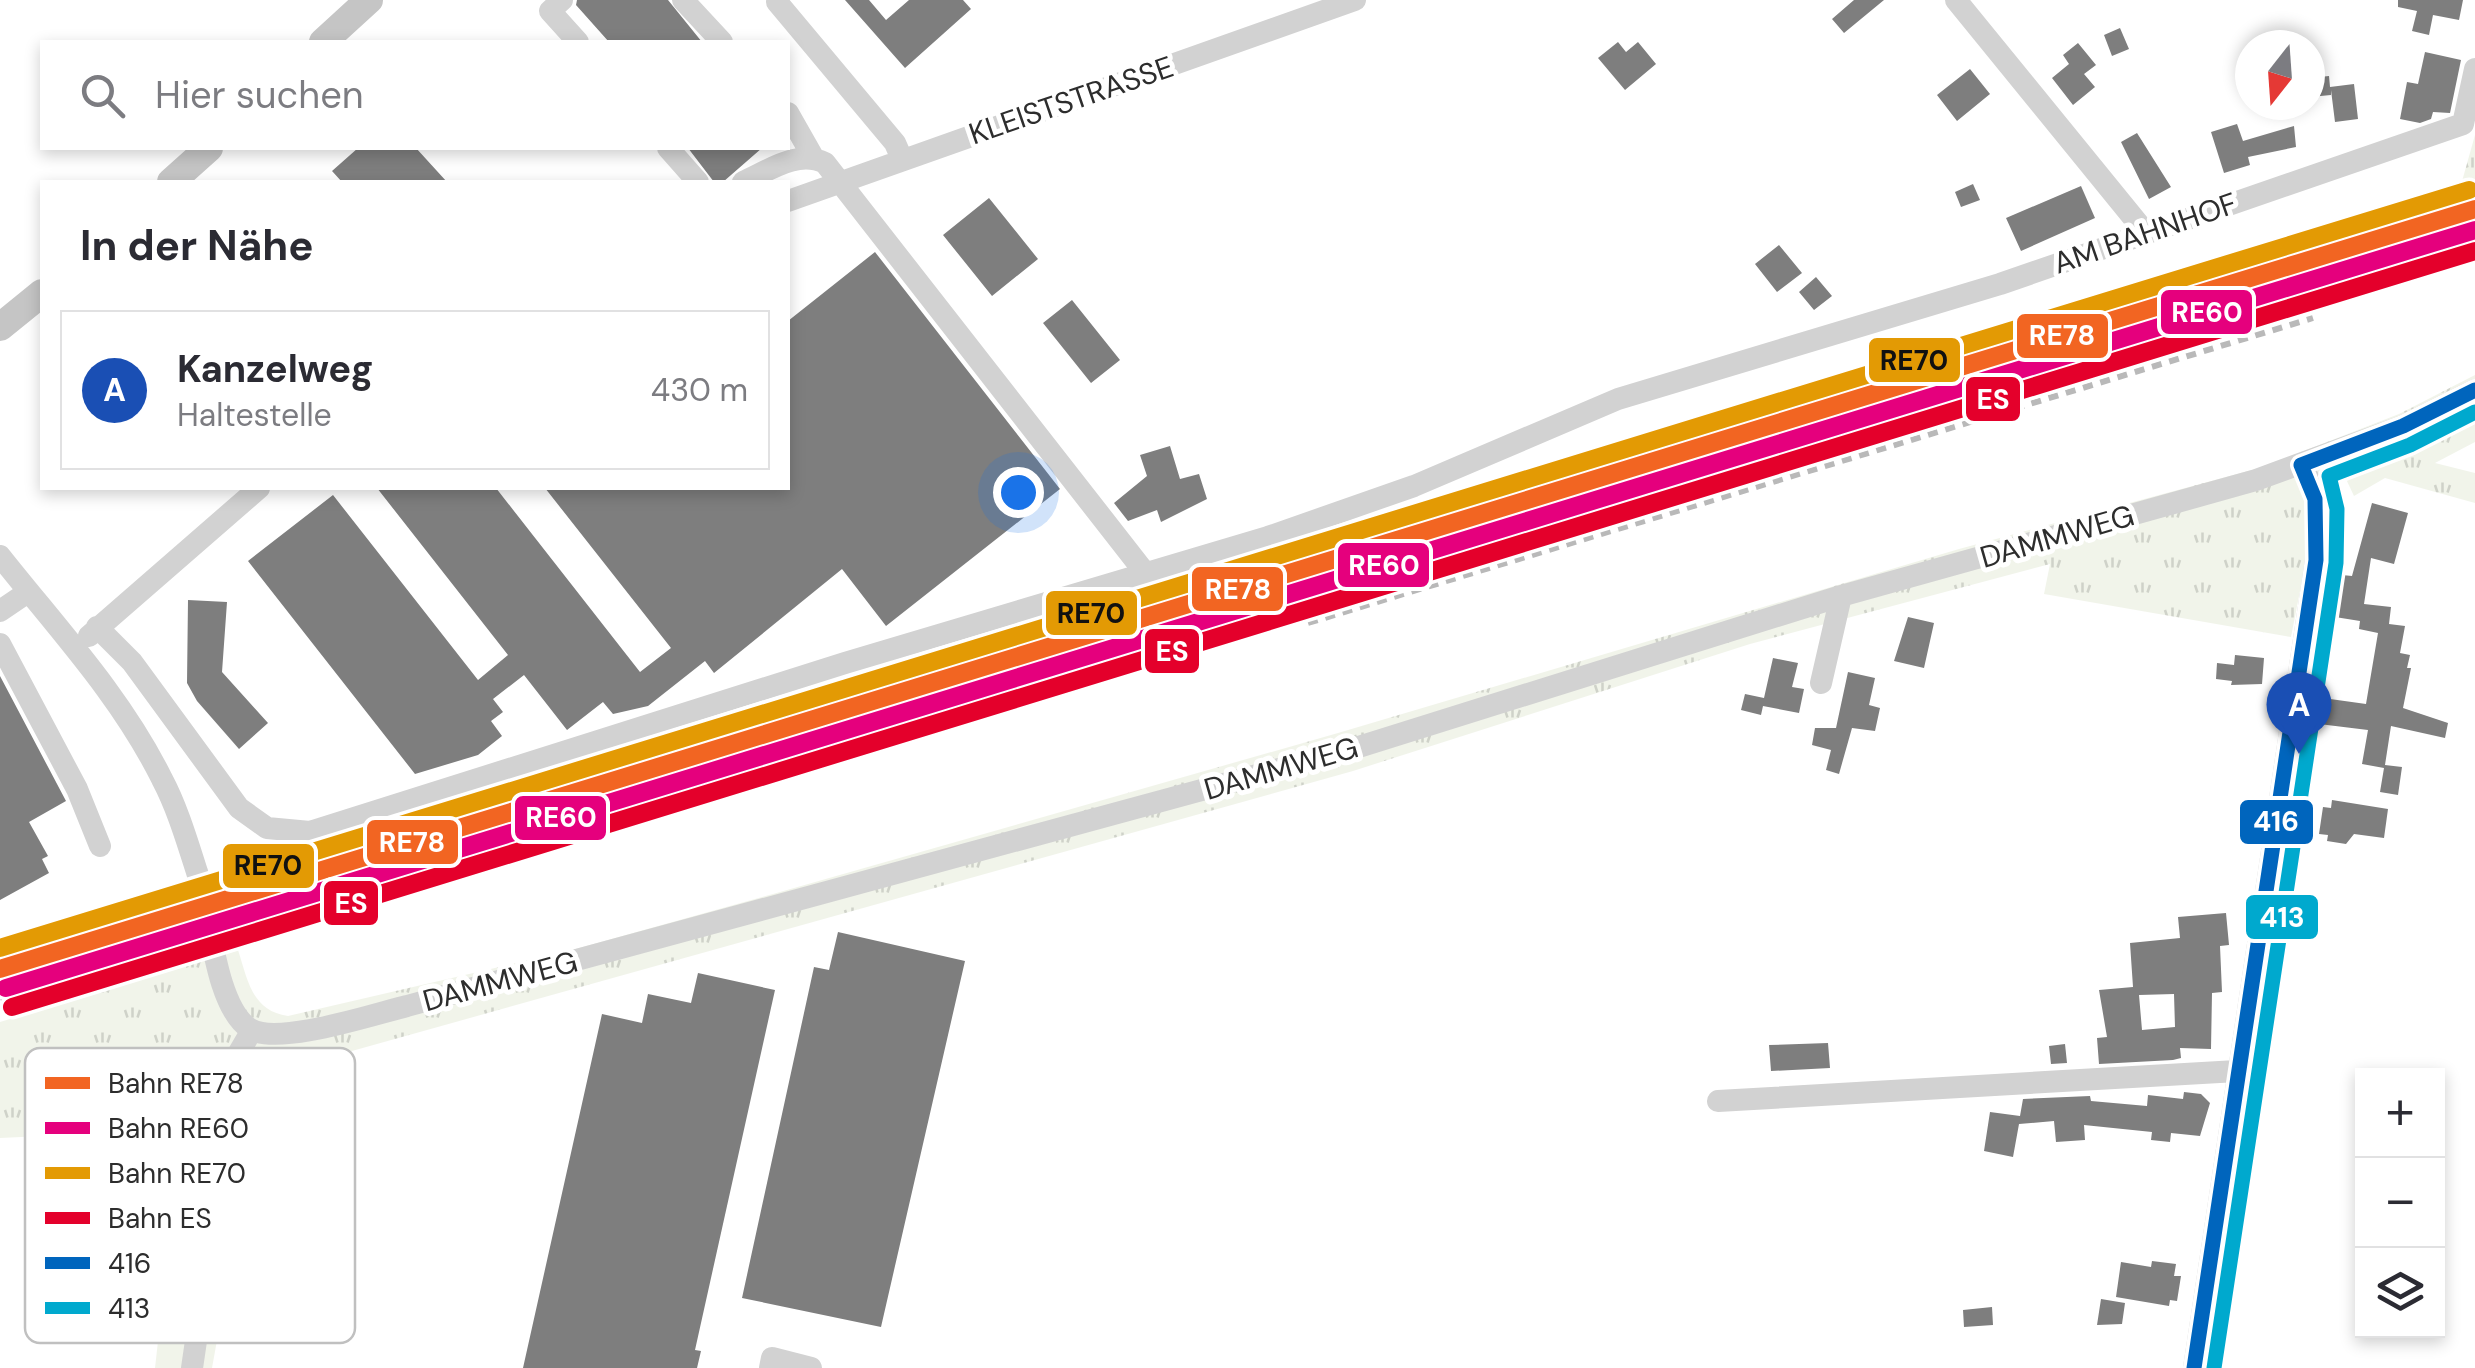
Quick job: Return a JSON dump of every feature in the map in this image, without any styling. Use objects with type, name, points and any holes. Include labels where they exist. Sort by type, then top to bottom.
[{"type":"main road","points":[[325,40],[369,0]]},
{"type":"main road","points":[[173,180],[207,150]]},
{"type":"main road","points":[[0,327],[40,295]]},
{"type":"street","points":[[562,0],[550,11],[576,40]]},
{"type":"street","points":[[683,0],[720,40]]},
{"type":"street","points":[[1956,0],[2145,232]]},
{"type":"street","points":[[778,2],[895,143],[902,159]]},
{"type":"street","name":"KLEISTSTRASSE","points":[[790,200],[1343,2]]},
{"type":"street","name":"AM BAHNHOF","points":[[97,627],[132,662],[239,808],[266,828],[286,833],[310,832],[846,663],[1146,574],[1414,486],[1618,400],[2000,284],[2463,124],[2475,69]]},
{"type":"street","points":[[790,117],[813,157],[825,164],[1146,574]]},
{"type":"street","points":[[670,150],[696,180]]},
{"type":"street","points":[[747,180],[791,160],[813,157]]},
{"type":"street","name":"DAMMWEG","points":[[252,1030],[290,1032],[407,1006],[1349,750],[1841,596],[2301,465],[2403,426],[2475,390]]},
{"type":"street","points":[[2194,1368],[2316,560],[2319,518],[2313,482],[2301,465]]},
{"type":"street","points":[[76,649],[258,490]]},
{"type":"street","points":[[0,556],[76,649],[134,729],[164,781],[198,876],[224,989],[238,1019],[252,1030],[242,1048]]},
{"type":"street","points":[[0,610],[28,592]]},
{"type":"street","points":[[1821,683],[1841,596]]},
{"type":"street","points":[[0,644],[76,789],[100,846]]},
{"type":"street","points":[[1718,1102],[2237,1071]]},
{"type":"street","points":[[192,1368],[196,1343]]},
{"type":"street","points":[[770,1368],[772,1358],[811,1368]]},
{"type":"green space","points":[[2475,135],[2475,193],[2459,192]]},
{"type":"green space","points":[[2475,375],[2475,442],[2435,463],[2475,473],[2475,503],[2385,478],[2354,496],[2329,443],[2291,637],[2044,594],[2050,564],[1750,644],[1353,771],[355,1050],[25,1048],[25,1137],[0,1138],[0,1022],[238,950],[259,1001],[266,1008],[288,1016],[572,950],[1338,733],[1959,549],[2263,467],[2399,414]]},
{"type":"green space","points":[[158,1343],[216,1343],[212,1368],[155,1368]]},
{"type":"building","points":[[577,0],[668,0],[700,40],[607,40],[576,5]]},
{"type":"building","points":[[845,0],[869,0],[886,20],[909,0],[963,0],[971,9],[905,68]]},
{"type":"building","points":[[1854,0],[1884,0],[1844,33],[1832,19]]},
{"type":"building","points":[[2398,0],[2463,0],[2459,20],[2433,15],[2429,35],[2412,31],[2417,11],[2398,7]]},
{"type":"building","points":[[2120,28],[2129,49],[2112,56],[2104,35]]},
{"type":"building","points":[[1618,42],[1626,52],[1638,42],[1656,64],[1625,90],[1598,58]]},
{"type":"building","points":[[2078,43],[2096,65],[2084,74],[2095,87],[2073,105],[2052,78],[2069,64],[2063,55]]},
{"type":"building","points":[[2425,52],[2461,60],[2450,113],[2433,112],[2431,119],[2420,123],[2400,119],[2407,82],[2418,84]]},
{"type":"building","points":[[1970,69],[1990,94],[1957,121],[1937,95]]},
{"type":"building","points":[[2325,76],[2329,76],[2330,87],[2354,84],[2358,119],[2335,122],[2331,90],[2331,95],[2325,96]]},
{"type":"building","points":[[2237,124],[2243,141],[2294,126],[2296,147],[2248,157],[2250,165],[2224,173],[2211,132]]},
{"type":"building","points":[[2137,133],[2171,187],[2149,199],[2121,142]]},
{"type":"building","points":[[356,150],[418,150],[445,180],[340,180],[332,171]]},
{"type":"building","points":[[690,150],[760,150],[725,180],[712,180]]},
{"type":"building","points":[[1973,184],[1980,200],[1961,207],[1955,192]]},
{"type":"building","points":[[2081,186],[2095,218],[2021,251],[2006,218]]},
{"type":"building","points":[[989,198],[1038,259],[992,296],[943,235]]},
{"type":"building","points":[[1779,245],[1802,273],[1777,292],[1755,264]]},
{"type":"building","points":[[875,252],[1060,489],[886,626],[842,569],[714,673],[705,661],[648,706],[613,714],[603,702],[567,730],[524,675],[493,699],[503,712],[491,721],[502,736],[478,755],[415,774],[248,561],[333,495],[478,680],[508,655],[379,490],[498,490],[640,672],[671,648],[547,490],[790,490],[790,319]]},
{"type":"building","points":[[1816,277],[1832,296],[1814,310],[1799,292]]},
{"type":"building","points":[[1072,300],[1120,360],[1091,383],[1043,323]]},
{"type":"building","points":[[1170,446],[1180,479],[1199,474],[1207,499],[1161,522],[1157,510],[1128,521],[1114,503],[1147,476],[1140,455]]},
{"type":"building","points":[[2372,503],[2408,513],[2394,564],[2371,558],[2364,604],[2391,607],[2389,624],[2405,626],[2400,653],[2410,655],[2407,668],[2411,668],[2403,708],[2448,723],[2445,738],[2391,726],[2385,765],[2402,767],[2398,795],[2380,792],[2384,768],[2362,764],[2368,730],[2319,724],[2323,698],[2366,704],[2378,633],[2359,629],[2360,621],[2335,617],[2342,575],[2352,576]]},
{"type":"building","points":[[188,600],[227,602],[222,672],[268,723],[239,749],[197,701],[187,683]]},
{"type":"building","points":[[1908,617],[1934,623],[1924,668],[1894,661]]},
{"type":"building","points":[[2235,655],[2264,658],[2262,684],[2231,685],[2232,681],[2216,679],[2217,663],[2234,665]]},
{"type":"building","points":[[1773,658],[1798,663],[1792,687],[1804,689],[1799,713],[1763,706],[1761,715],[1741,710],[1745,694],[1764,698]]},
{"type":"building","points":[[1848,672],[1875,678],[1869,705],[1880,708],[1875,731],[1852,728],[1839,774],[1826,770],[1831,750],[1812,745],[1815,728],[1836,728]]},
{"type":"building","points":[[0,676],[66,801],[29,822],[48,856],[42,859],[49,873],[0,900]]},
{"type":"building","points":[[2332,800],[2388,809],[2384,838],[2354,834],[2346,844],[2327,841],[2328,835],[2319,834],[2323,807],[2331,808]]},
{"type":"building","points":[[2226,913],[2229,945],[2220,946],[2222,992],[2212,993],[2211,1049],[2180,1048],[2181,1058],[2173,1060],[2099,1064],[2097,1038],[2107,1037],[2099,990],[2133,987],[2130,943],[2180,938],[2178,917]],"holes":[[[2174,994],[2175,1027],[2142,1030],[2139,995]]]},
{"type":"building","points":[[838,932],[965,961],[881,1327],[742,1298],[814,967],[829,970]]},
{"type":"building","points":[[698,973],[775,990],[695,1350],[701,1351],[697,1368],[523,1368],[602,1014],[642,1023],[648,994],[691,1003]]},
{"type":"building","points":[[1828,1043],[1830,1068],[1771,1071],[1769,1045]]},
{"type":"building","points":[[2065,1044],[2067,1063],[2051,1064],[2049,1046]]},
{"type":"building","points":[[2184,1092],[2201,1094],[2210,1103],[2200,1136],[2171,1133],[2170,1142],[2151,1140],[2152,1132],[2084,1125],[2085,1140],[2056,1142],[2054,1121],[2019,1124],[2013,1157],[1984,1151],[1990,1112],[2020,1116],[2023,1099],[2090,1096],[2091,1101],[2147,1106],[2148,1095],[2183,1099]]},
{"type":"building","points":[[2152,1261],[2176,1264],[2174,1276],[2181,1276],[2177,1301],[2170,1300],[2169,1306],[2116,1297],[2121,1262],[2151,1267]]},
{"type":"building","points":[[2101,1299],[2125,1303],[2122,1324],[2097,1325]]},
{"type":"building","points":[[1992,1307],[1993,1325],[1964,1327],[1963,1310]]},
{"type":"railway","points":[[0,998],[810,751],[1380,588],[2224,331],[2475,249]]},
{"type":"railway","points":[[1308,623],[2313,318]]},
{"type":"rail line","name":"RE70","points":[[0,948],[2469,190]]},
{"type":"rail line","name":"RE78","points":[[0,969],[2475,209]]},
{"type":"rail line","name":"RE60","points":[[6,988],[2475,230]]},
{"type":"rail line","name":"ES","points":[[12,1007],[2475,251]]},
{"type":"transit line","name":"416","points":[[2194,1368],[2316,560],[2315,499],[2301,465],[2403,426],[2475,390]]},
{"type":"transit line","name":"413","points":[[2214,1368],[2336,563],[2337,509],[2329,476],[2410,445],[2475,412]]},
{"type":"place","name":"Kanzelweg","points":[[2299,754]]}]
